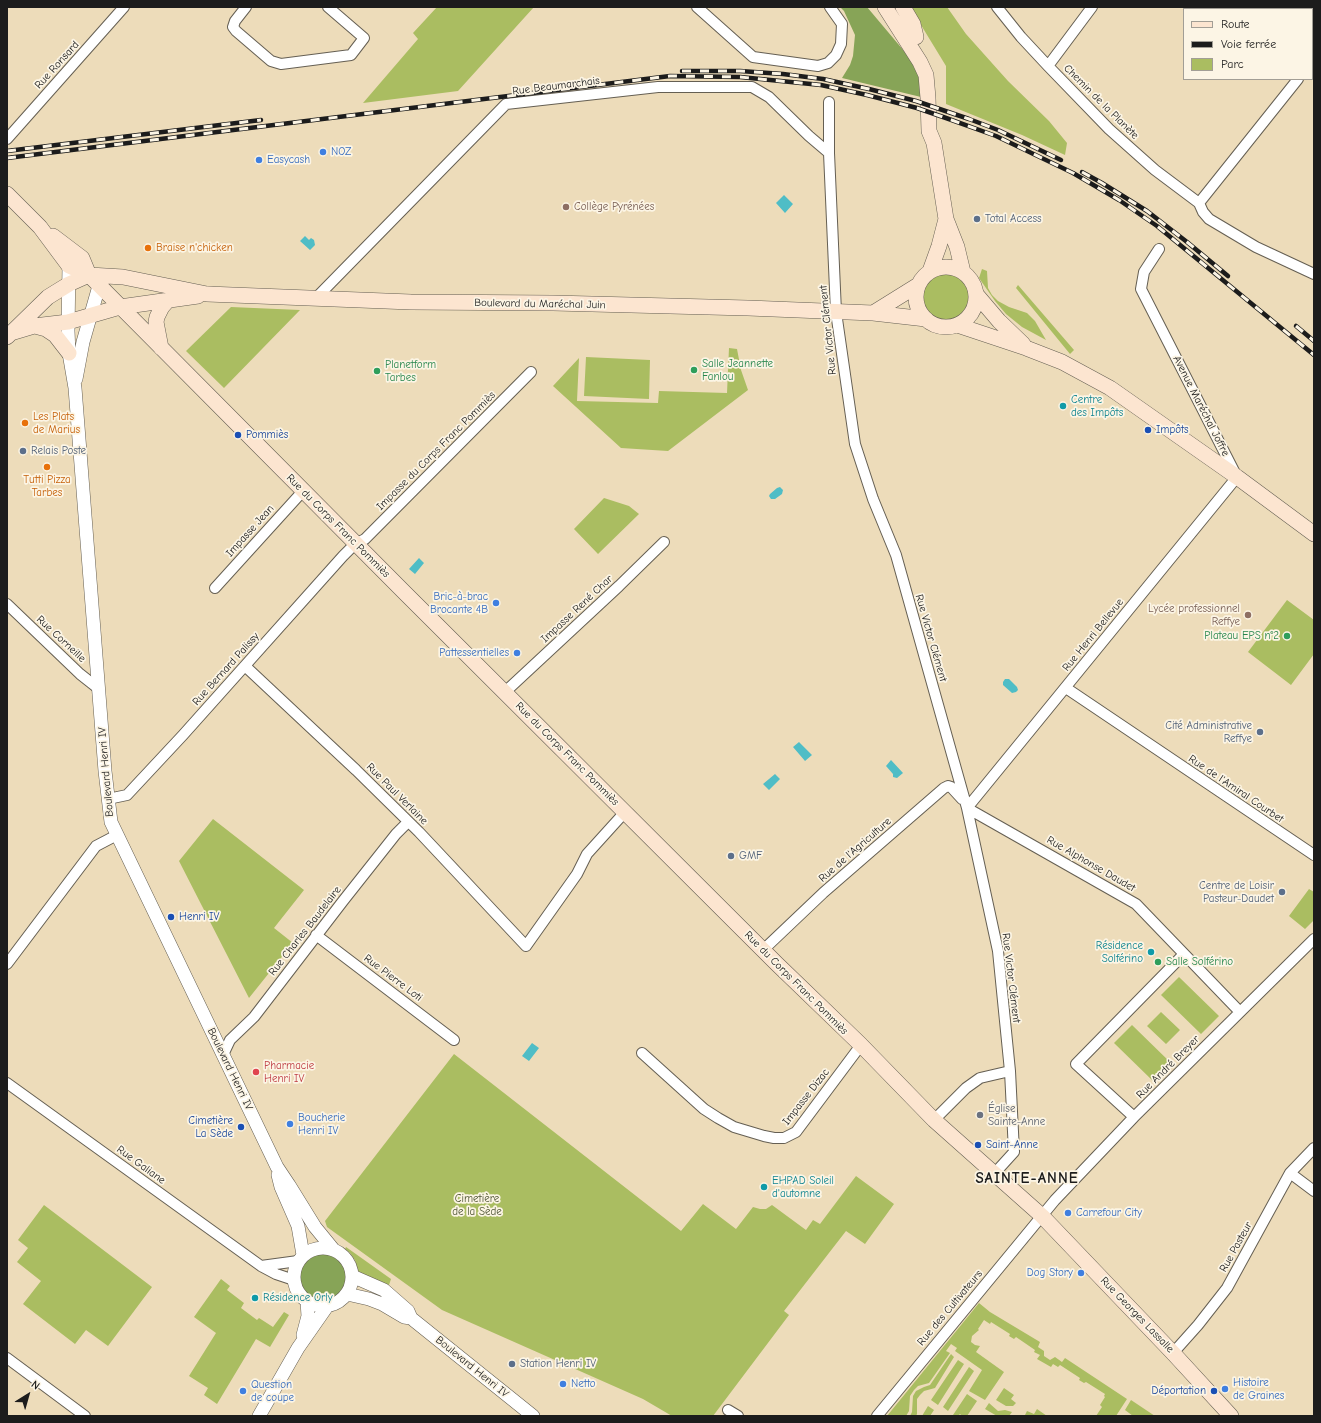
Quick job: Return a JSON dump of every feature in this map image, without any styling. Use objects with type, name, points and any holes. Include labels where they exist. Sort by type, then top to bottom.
[{"type":"main road","points":[[884,7],[920,62],[926,75],[929,131],[934,144],[946,219],[957,247],[963,272]]},
{"type":"main road","points":[[897,7],[916,37],[934,71],[938,98],[939,130],[934,144]]},
{"type":"main road","points":[[903,7],[913,24],[916,37]]},
{"type":"main road","name":"Rue du Corps Franc Pommiès","points":[[7,194],[40,227],[69,266],[94,280]]},
{"type":"main road","points":[[930,271],[939,246],[946,219]]},
{"type":"main road","name":"Rue du Corps Franc Pommiès","points":[[40,227],[82,258],[94,280],[120,307],[355,544],[763,950],[861,1045],[934,1120],[1042,1216]]},
{"type":"main road","points":[[976,294],[975,303],[965,320],[957,325],[949,326],[933,324],[926,319],[920,312],[916,294],[923,277],[930,271],[938,268],[955,268],[963,272],[972,282],[976,294],[999,321],[1031,349]]},
{"type":"main road","name":"Boulevard du Maréchal Juin","points":[[94,280],[123,277],[207,294],[411,302],[553,303],[873,313],[926,319]]},
{"type":"main road","points":[[9,335],[48,297],[69,284],[94,280]]},
{"type":"main road","points":[[873,313],[918,286]]},
{"type":"main road","name":"Boulevard du Maréchal Juin","points":[[9,335],[34,326],[68,322],[120,307],[207,294]]},
{"type":"main road","points":[[161,348],[156,322],[162,307],[168,300]]},
{"type":"main road","points":[[957,325],[1031,349],[1062,362],[1110,388],[1237,477]]},
{"type":"main road","points":[[34,326],[46,329],[55,335],[69,352]]},
{"type":"main road","name":"Avenue Maréchal Joffre","points":[[1237,477],[1314,534]]},
{"type":"main road","name":"Rue Georges Lassalle","points":[[1042,1216],[1231,1416]]},
{"type":"street","name":"Rue Ronsard","points":[[7,139],[124,7]]},
{"type":"street","points":[[246,7],[235,21],[233,27],[271,61],[281,64],[350,55],[364,38],[328,7]]},
{"type":"street","points":[[697,7],[753,57],[818,66],[828,63],[836,55],[841,44],[842,24],[830,7]]},
{"type":"street","name":"Chemin de la Planète","points":[[997,7],[1021,37],[1109,129],[1155,170],[1199,203],[1203,212],[1209,219],[1256,247],[1314,274]]},
{"type":"street","points":[[1048,66],[1092,7]]},
{"type":"street","points":[[1199,203],[1297,80]]},
{"type":"street","name":"Rue Beaumarchais","points":[[318,298],[506,104],[658,87],[752,87],[769,97],[809,136],[829,153]]},
{"type":"street","name":"Rue Victor Clément","points":[[829,102],[829,153],[836,312],[855,444],[874,499],[896,555],[966,805],[998,951],[1010,1072],[1014,1152],[994,1174]]},
{"type":"street","name":"Avenue Maréchal Joffre","points":[[1159,249],[1144,272],[1141,289],[1237,477]]},
{"type":"street","name":"Boulevard Henri IV","points":[[69,266],[69,352],[75,388],[111,822],[277,1167],[315,1227],[333,1249]]},
{"type":"street","name":"Boulevard Henri IV","points":[[75,388],[83,342],[90,315],[94,280]]},
{"type":"street","name":"Impasse du Corps Franc Pommiès","points":[[355,544],[365,539],[531,372]]},
{"type":"street","name":"Rue Henri Bellevue","points":[[966,805],[1066,688],[1237,477]]},
{"type":"street","name":"Impasse Jean","points":[[215,588],[303,491]]},
{"type":"street","name":"Impasse René Char","points":[[505,692],[664,542]]},
{"type":"street","name":"Rue Bernard Palissy","points":[[108,799],[127,795],[355,544]]},
{"type":"street","name":"Rue Corneille","points":[[7,604],[80,674],[99,689]]},
{"type":"street","name":"Rue Paul Verlaine","points":[[245,666],[356,770],[408,822],[526,946],[577,874],[587,854],[625,812]]},
{"type":"street","name":"Rue de l'Amiral Courbet","points":[[1066,688],[1314,856]]},
{"type":"street","name":"Rue de l'Agriculture","points":[[763,950],[823,894],[944,788],[948,786],[951,787],[966,805]]},
{"type":"street","name":"Rue Alphonse Daudet","points":[[966,805],[1136,904],[1240,1012]]},
{"type":"street","name":"Rue Charles Baudelaire","points":[[223,1055],[230,1040],[254,1017],[316,935],[396,834],[408,822]]},
{"type":"street","points":[[7,964],[96,846],[118,836]]},
{"type":"street","name":"Rue Pierre Loti","points":[[316,935],[454,1040]]},
{"type":"street","name":"Rue André Breyer","points":[[1042,1216],[1054,1200],[1134,1117],[1314,939]]},
{"type":"street","points":[[1134,1117],[1076,1064],[1184,954]]},
{"type":"street","name":"Impasse Dizac","points":[[642,1053],[704,1109],[718,1118],[734,1127],[764,1136],[784,1138],[796,1132],[861,1045]]},
{"type":"street","points":[[934,1120],[966,1088],[980,1078],[1010,1072]]},
{"type":"street","name":"Rue Galiane","points":[[7,1084],[261,1266],[276,1274],[294,1280]]},
{"type":"street","name":"Rue Pasteur","points":[[1173,1353],[1198,1325],[1227,1288],[1290,1173],[1314,1148]]},
{"type":"street","name":"Boulevard Henri IV","points":[[277,1167],[281,1187],[298,1226],[301,1258]]},
{"type":"street","points":[[1290,1173],[1314,1191]]},
{"type":"street","name":"Rue des Cultivateurs","points":[[877,1416],[1042,1216]]},
{"type":"street","points":[[325,1247],[333,1249],[347,1259],[351,1267],[351,1285],[347,1294],[342,1299],[328,1305],[321,1306],[307,1301],[300,1295],[294,1280],[294,1270],[301,1258],[310,1250],[325,1247]]},
{"type":"street","points":[[261,1266],[301,1258]]},
{"type":"street","name":"Boulevard Henri IV","points":[[352,1276],[384,1290],[408,1310],[411,1318]]},
{"type":"street","name":"Boulevard Henri IV","points":[[347,1294],[369,1299],[382,1304],[404,1317],[411,1318],[533,1416]]},
{"type":"street","points":[[298,1348],[308,1316],[307,1301]]},
{"type":"street","points":[[258,1416],[298,1348],[328,1305]]},
{"type":"street","points":[[7,1358],[85,1416]]},
{"type":"street","points":[[728,1410],[738,1416]]},
{"type":"green space","points":[[437,7],[534,7],[458,91],[363,103],[418,39],[413,33]]},
{"type":"green space","points":[[840,7],[867,7],[904,51],[920,74],[921,97],[842,78],[850,65],[853,56],[855,35],[844,11]]},
{"type":"green space","points":[[910,7],[947,7],[966,34],[1008,81],[1049,121],[1067,143],[1065,155],[1022,135],[946,104],[946,66]]},
{"type":"green space","points":[[1254,7],[1286,8],[1255,8]]},
{"type":"green space","points":[[982,269],[987,271],[988,288],[992,295],[998,301],[1009,307],[1027,313],[1035,321],[1046,340],[1022,327],[1006,314],[979,278]]},
{"type":"green space","points":[[946,273],[955,275],[963,280],[968,288],[970,297],[968,306],[963,314],[955,319],[946,321],[937,319],[929,314],[924,306],[922,297],[924,288],[929,280],[937,275]]},
{"type":"green space","points":[[1018,285],[1074,350],[1070,354],[1016,288]]},
{"type":"green space","points":[[231,307],[300,310],[224,388],[186,351]]},
{"type":"green space","points":[[729,348],[737,349],[741,370],[748,390],[668,451],[621,448],[553,386],[579,358],[577,401],[658,403],[659,391],[727,393]]},
{"type":"green space","points":[[586,357],[650,360],[649,399],[584,396]]},
{"type":"green space","points":[[604,498],[629,506],[639,514],[598,554],[574,529]]},
{"type":"green space","name":"Plateau EPS n°2","points":[[1287,600],[1314,620],[1314,654],[1291,685],[1248,652]]},
{"type":"green space","points":[[213,819],[304,890],[274,928],[293,943],[249,998],[179,861]]},
{"type":"green space","points":[[1309,889],[1314,892],[1314,920],[1305,929],[1289,916]]},
{"type":"green space","points":[[1179,977],[1219,1016],[1201,1034],[1161,995]]},
{"type":"green space","points":[[1161,1012],[1180,1030],[1166,1044],[1147,1026]]},
{"type":"green space","points":[[1132,1025],[1172,1064],[1154,1082],[1114,1043]]},
{"type":"green space","name":"Cimetière de la Sède","points":[[454,1054],[681,1231],[703,1204],[736,1229],[753,1207],[766,1209],[772,1205],[806,1230],[813,1220],[820,1224],[856,1176],[894,1204],[865,1244],[846,1231],[784,1311],[789,1315],[713,1416],[672,1416],[643,1399],[442,1310],[327,1227],[325,1221]]},
{"type":"green space","points":[[44,1205],[152,1287],[108,1346],[86,1330],[75,1344],[23,1304],[41,1281],[17,1262],[28,1248],[18,1240]]},
{"type":"green space","points":[[346,1247],[391,1279],[389,1285],[358,1271],[355,1260],[345,1249]]},
{"type":"green space","points":[[324,1254],[333,1256],[341,1261],[346,1269],[348,1278],[346,1287],[341,1295],[333,1300],[324,1302],[315,1300],[307,1295],[302,1287],[300,1278],[302,1269],[307,1261],[315,1256]]},
{"type":"green space","points":[[221,1279],[230,1286],[227,1290],[244,1303],[241,1308],[257,1320],[259,1318],[273,1327],[284,1312],[289,1315],[270,1347],[256,1339],[217,1404],[204,1395],[208,1388],[189,1376],[216,1333],[194,1317]]},
{"type":"green space","points":[[979,1303],[990,1312],[1040,1342],[1038,1347],[1044,1351],[1044,1356],[1050,1360],[1055,1357],[1062,1362],[1065,1358],[1127,1399],[1116,1416],[1096,1416],[1102,1407],[1100,1405],[1105,1397],[1105,1394],[1086,1382],[1084,1383],[1079,1380],[1080,1378],[1060,1365],[1058,1367],[1053,1364],[1051,1367],[1037,1359],[1040,1355],[1034,1352],[1035,1350],[1016,1337],[1014,1339],[1009,1336],[1010,1334],[991,1322],[990,1324],[984,1320],[978,1329],[979,1330],[972,1336],[971,1342],[980,1346],[976,1352],[1004,1372],[985,1400],[969,1391],[982,1370],[955,1351],[957,1348],[951,1344],[946,1351],[950,1353],[929,1383],[918,1386],[910,1396],[909,1411],[906,1416],[887,1416]]},
{"type":"green space","points":[[951,1354],[954,1357],[935,1388],[924,1391],[920,1395],[917,1399],[917,1414],[916,1416],[910,1416],[912,1412],[913,1396],[916,1391],[930,1385]]},
{"type":"green space","points":[[958,1360],[964,1364],[938,1405],[931,1400]]},
{"type":"green space","points":[[969,1367],[974,1371],[948,1411],[943,1407]]},
{"type":"green space","points":[[1004,1388],[1014,1395],[1011,1399],[1016,1403],[1013,1406],[1006,1406],[996,1400]]},
{"type":"green space","points":[[967,1394],[977,1401],[967,1416],[962,1416],[960,1414],[958,1416],[954,1416],[953,1415]]},
{"type":"green space","points":[[1131,1400],[1155,1416],[1133,1416],[1125,1410]]},
{"type":"green space","points":[[989,1403],[998,1411],[1005,1410],[1012,1412],[1009,1416],[997,1416],[985,1409]]},
{"type":"green space","points":[[928,1406],[934,1410],[930,1416],[922,1416]]},
{"type":"green space","points":[[1037,1409],[1047,1416],[1025,1415],[1027,1411],[1034,1414]]},
{"type":"water","points":[[784,195],[793,204],[785,213],[776,203]]},
{"type":"water","points":[[305,236],[309,240],[311,238],[314,240],[315,245],[310,250],[300,241]]},
{"type":"water","points":[[780,487],[783,490],[782,494],[775,499],[771,499],[769,496],[770,494]]},
{"type":"water","points":[[419,558],[424,563],[415,574],[409,569]]},
{"type":"water","points":[[1005,679],[1009,679],[1017,687],[1018,690],[1016,692],[1012,693],[1003,685]]},
{"type":"water","points":[[799,742],[812,755],[805,761],[793,747]]},
{"type":"water","points":[[891,760],[903,773],[897,778],[893,777],[893,774],[886,766]]},
{"type":"water","points":[[775,774],[780,779],[769,790],[763,784]]},
{"type":"water","points":[[532,1043],[539,1048],[529,1061],[522,1056]]},
{"type":"railway","points":[[682,71],[740,71],[783,74],[823,79],[869,89],[916,101],[969,119],[998,130],[1061,160]]},
{"type":"railway","points":[[7,158],[670,76],[740,77],[821,85],[917,108],[946,118],[996,136],[1073,173],[1119,200],[1157,226],[1314,355]]},
{"type":"railway","points":[[7,151],[261,120]]},
{"type":"railway","points":[[1082,172],[1147,211],[1228,276]]},
{"type":"railway","points":[[1296,326],[1314,341]]},
{"type":"place","name":"NOZ","points":[[323,152]]},
{"type":"place","name":"Easycash","points":[[259,160]]},
{"type":"place","name":"Collège Pyrénées","points":[[566,207]]},
{"type":"place","name":"Total Access","points":[[977,219]]},
{"type":"place","name":"Braise n'chicken","points":[[148,248]]},
{"type":"place","name":"Salle Jeannette Fanlou","points":[[694,370]]},
{"type":"place","name":"Planetform Tarbes","points":[[377,371]]},
{"type":"place","name":"Centre des Impôts","points":[[1063,406]]},
{"type":"place","name":"Les Plats de Marius","points":[[25,423]]},
{"type":"place","name":"Impôts","points":[[1148,430]]},
{"type":"place","name":"Pommiès","points":[[238,435]]},
{"type":"place","name":"Relais Poste","points":[[23,451]]},
{"type":"place","name":"Tutti Pizza Tarbes","points":[[47,467]]},
{"type":"place","name":"Bric-à-brac Brocante 4B","points":[[496,603]]},
{"type":"place","name":"Lycée professionnel Reffye","points":[[1248,615]]},
{"type":"place","name":"Plateau EPS n°2","points":[[1287,636]]},
{"type":"place","name":"Pattessentielles","points":[[517,653]]},
{"type":"place","name":"Cité Administrative Reffye","points":[[1260,732]]},
{"type":"place","name":"GMF","points":[[731,856]]},
{"type":"place","name":"Centre de Loisir Pasteur-Daudet","points":[[1282,892]]},
{"type":"place","name":"Henri IV","points":[[171,917]]},
{"type":"place","name":"Résidence Solférino","points":[[1151,952]]},
{"type":"place","name":"Salle Solférino","points":[[1158,962]]},
{"type":"place","name":"Pharmacie Henri IV","points":[[256,1072]]},
{"type":"place","name":"Église Sainte-Anne","points":[[980,1115]]},
{"type":"place","name":"Boucherie Henri IV","points":[[290,1124]]},
{"type":"place","name":"Cimetière La Sède","points":[[241,1127]]},
{"type":"place","name":"Saint-Anne","points":[[978,1145]]},
{"type":"place","name":"EHPAD Soleil d'automne","points":[[764,1187]]},
{"type":"place","name":"Carrefour City","points":[[1068,1213]]},
{"type":"place","name":"Dog Story","points":[[1081,1273]]},
{"type":"place","name":"Résidence Orly","points":[[255,1298]]},
{"type":"place","name":"Station Henri IV","points":[[512,1364]]},
{"type":"place","name":"Netto","points":[[563,1384]]},
{"type":"place","name":"Histoire de Graines","points":[[1225,1389]]},
{"type":"place","name":"Question de coupe","points":[[243,1391]]},
{"type":"place","name":"Déportation","points":[[1214,1391]]},
{"type":"district","name":"SAINTE-ANNE","points":[[1027,1179]]}]
